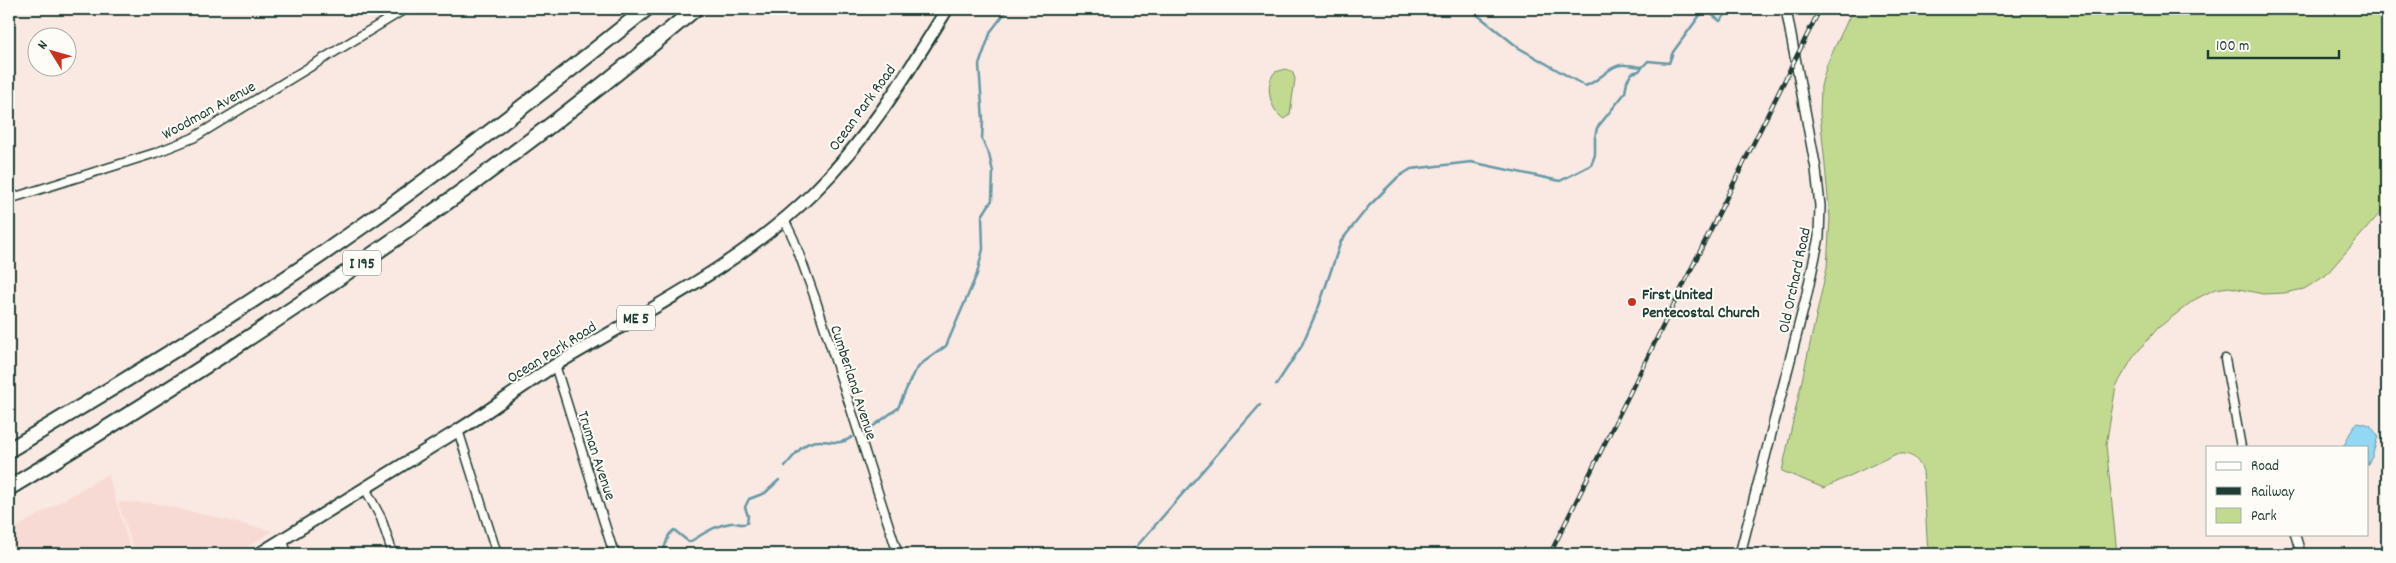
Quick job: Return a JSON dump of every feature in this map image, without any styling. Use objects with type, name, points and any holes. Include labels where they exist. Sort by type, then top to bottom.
[{"type":"highway","name":"I 195","points":[[11,448],[188,341],[361,227],[472,146],[646,9]]},
{"type":"highway","name":"I 195","points":[[9,488],[205,368],[360,265],[468,188],[576,106],[695,9]]},
{"type":"main road","name":"Ocean Park Road","points":[[259,554],[458,430],[555,365],[719,266],[784,219],[825,180],[877,119],[946,9]]},
{"type":"street","name":"Woodman Avenue","points":[[9,199],[155,153],[193,138],[405,9]]},
{"type":"street","name":"Old Orchard Road","points":[[1740,554],[1806,298],[1819,237],[1820,206],[1817,176],[1786,9]]},
{"type":"street","name":"Cumberland Avenue","points":[[784,219],[794,240],[815,298],[898,554]]},
{"type":"street","points":[[2225,359],[2240,446]]},
{"type":"street","name":"Truman Avenue","points":[[555,365],[614,554]]},
{"type":"street","points":[[458,430],[497,554]]},
{"type":"street","points":[[365,488],[381,518],[393,554]]},
{"type":"street","points":[[2296,536],[2301,554]]},
{"type":"street","points":[[283,540],[287,554]]},
{"type":"shaded area","points":[[108,474],[132,554],[9,554],[9,532]]},
{"type":"shaded area","points":[[118,502],[154,503],[273,531],[236,554],[135,554]]},
{"type":"green space","points":[[1853,9],[2387,9],[2387,205],[2325,276],[2304,289],[2284,293],[2263,294],[2229,287],[2215,289],[2194,300],[2158,328],[2134,356],[2116,386],[2106,445],[2117,554],[1928,554],[1923,471],[1916,459],[1906,454],[1896,454],[1824,488],[1782,471],[1827,267],[1830,218],[1820,113],[1821,86],[1827,64]]},
{"type":"green space","points":[[1286,69],[1293,73],[1295,79],[1290,114],[1284,119],[1275,110],[1269,90],[1275,72]]},
{"type":"water","points":[[2358,422],[2370,425],[2378,436],[2372,457],[2368,463],[2368,446],[2343,446]]},
{"type":"waterway","points":[[864,433],[898,408],[913,374],[921,364],[946,346],[977,274],[983,249],[982,216],[992,200],[993,172],[989,154],[982,139],[983,120],[979,65],[991,31],[1008,9]]},
{"type":"waterway","points":[[1470,9],[1519,48],[1585,86],[1591,84],[1610,69],[1620,65],[1642,67]]},
{"type":"waterway","points":[[1276,385],[1301,347],[1319,306],[1341,241],[1369,206],[1398,177],[1411,169],[1471,162],[1560,181],[1591,165],[1595,155],[1597,128],[1625,93],[1627,81],[1632,73],[1639,71],[1648,61],[1669,63],[1673,52],[1703,11],[1706,10],[1720,21],[1726,14],[1726,9]]},
{"type":"waterway","points":[[1130,554],[1260,405]]},
{"type":"waterway","points":[[785,466],[799,450],[809,443],[815,441],[840,442],[852,437]]},
{"type":"waterway","points":[[662,554],[669,535],[674,530],[689,542],[720,526],[731,523],[747,523],[748,516],[745,507],[749,499],[765,493],[779,480]]},
{"type":"waterway","points":[[616,544],[619,554]]},
{"type":"railway","points":[[1550,554],[1820,9]]},
{"type":"place","name":"First United Pentecostal Church","points":[[1632,302]]}]
